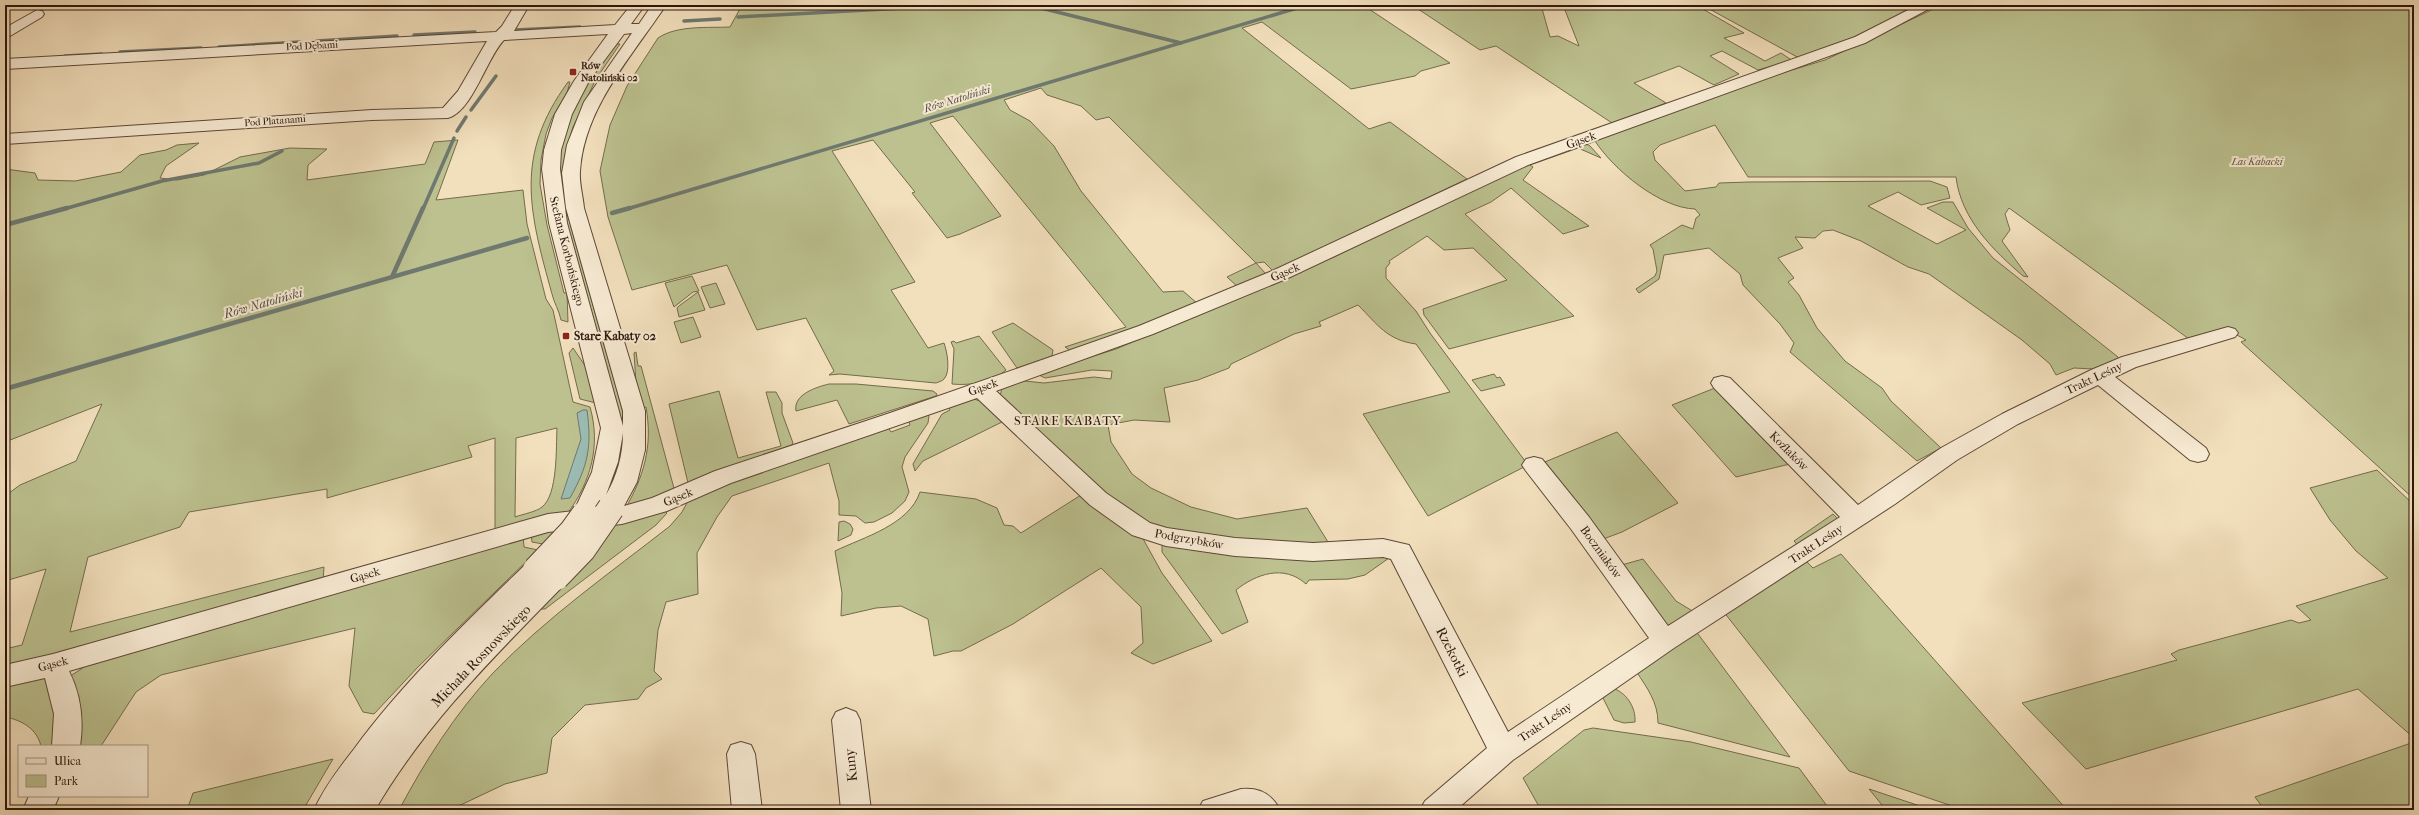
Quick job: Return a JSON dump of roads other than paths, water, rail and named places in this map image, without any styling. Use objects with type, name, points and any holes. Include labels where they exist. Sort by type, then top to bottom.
[{"type":"street","name":"Stefana Korbońskiego","points":[[585,514],[605,472],[611,450],[612,428],[556,214],[550,176],[551,159],[556,133],[568,103],[638,5]]},
{"type":"street","name":"Stefana Korbońskiego","points":[[611,508],[625,482],[632,460],[635,438],[634,411],[575,208],[571,173],[577,139],[592,102],[659,5]]},
{"type":"street","name":"Gąsek","points":[[5,676],[53,665],[548,523],[622,515],[658,505],[723,477],[1146,330],[1279,275],[1522,161],[1860,40],[1929,5]]},
{"type":"street","name":"Pod Platanami","points":[[5,139],[372,115],[448,113],[466,93],[495,42],[503,34],[521,7]]},
{"type":"street","points":[[5,35],[37,14]]},
{"type":"street","name":"Pod Dębami","points":[[5,64],[503,34],[643,28]]},
{"type":"street","name":"Trakt Leśny","points":[[1435,810],[1503,751],[1665,641],[1856,518],[1949,454],[2010,418],[2099,375],[2137,359],[2228,333]]},
{"type":"street","points":[[2099,375],[2198,454]]},
{"type":"street","name":"Koźlaków","points":[[1722,383],[1856,518]]},
{"type":"street","name":"Podgrzybków","points":[[980,388],[1098,500],[1140,529],[1166,537],[1235,547],[1313,552],[1390,548],[1395,549],[1402,554]]},
{"type":"street","name":"Boczniaków","points":[[1534,465],[1580,523],[1665,641]]},
{"type":"street","name":"Michała Rosnowskiego","points":[[329,810],[366,752],[404,704],[546,573],[582,550],[611,508]]},
{"type":"street","name":"Michała Rosnowskiego","points":[[359,810],[388,763],[426,713],[546,573],[585,514]]},
{"type":"street","name":"Rzekotki","points":[[1402,554],[1503,751]]},
{"type":"street","points":[[53,665],[66,697],[69,721],[66,745]]},
{"type":"street","name":"Kuny","points":[[846,720],[856,810]]},
{"type":"street","points":[[741,754],[747,810]]},
{"type":"street","points":[[38,810],[44,797]]},
{"type":"street","points":[[1213,810],[1251,801],[1260,804],[1265,810]]},
{"type":"water","points":[[587,410],[589,435],[589,446],[585,466],[570,498],[561,499],[581,439],[577,413]]},
{"type":"waterway","points":[[738,17],[959,5]]},
{"type":"waterway","points":[[1029,5],[1181,43]]},
{"type":"waterway","name":"Rów Natoliński","points":[[1181,43],[1307,5]]},
{"type":"waterway","points":[[684,21],[720,19]]},
{"type":"waterway","points":[[515,30],[580,27]]},
{"type":"waterway","points":[[414,35],[475,32]]},
{"type":"waterway","points":[[317,41],[397,36]]},
{"type":"waterway","points":[[219,47],[300,42]]},
{"type":"waterway","name":"Rów Natoliński","points":[[627,209],[1181,43]]},
{"type":"waterway","points":[[120,52],[201,48]]},
{"type":"waterway","points":[[65,56],[102,54]]},
{"type":"waterway","points":[[471,110],[496,76]]},
{"type":"waterway","points":[[457,131],[466,117]]},
{"type":"waterway","points":[[423,209],[454,138]]},
{"type":"waterway","points":[[64,209],[162,181],[259,163],[282,151]]},
{"type":"waterway","points":[[5,225],[67,208]]},
{"type":"waterway","points":[[392,277],[423,208]]},
{"type":"waterway","name":"Rów Natoliński","points":[[612,213],[630,208]]},
{"type":"waterway","name":"Rów Natoliński","points":[[5,389],[527,238]]},
{"type":"place","name":"Rów Natoliński 02","points":[[573,72]]},
{"type":"place","name":"Stare Kabaty 02","points":[[566,336]]},
{"type":"district","name":"STARE KABATY","points":[[1068,420]]},
{"type":"park label","name":"Las Kabacki","points":[[2257,162]]}]
